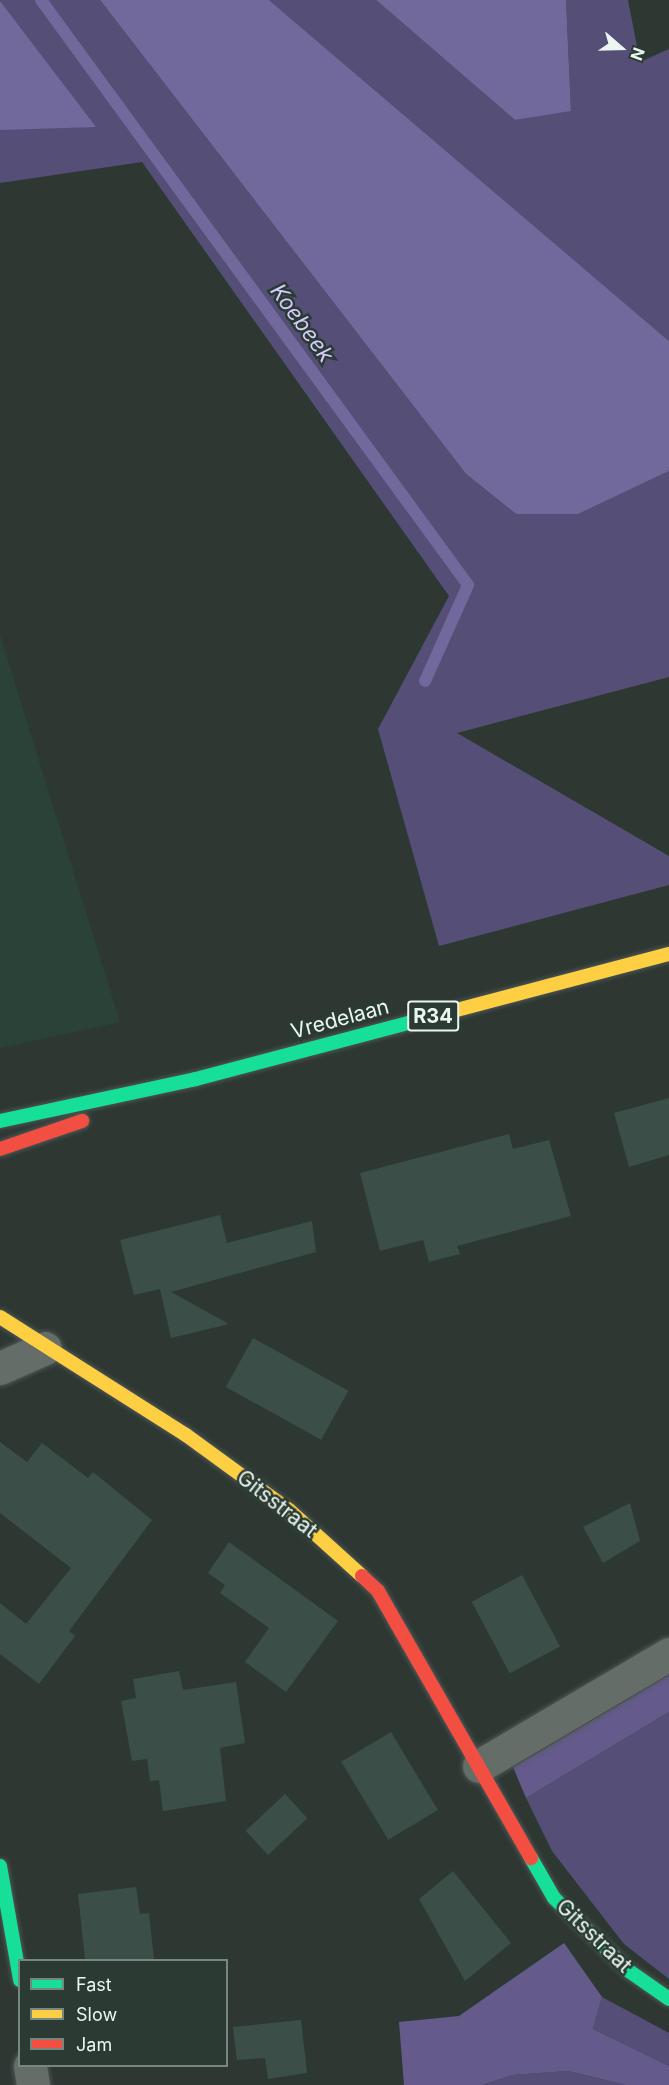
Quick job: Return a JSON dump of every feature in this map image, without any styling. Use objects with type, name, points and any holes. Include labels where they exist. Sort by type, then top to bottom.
[{"type":"street","name":"Vredelaan","points":[[0,1121],[196,1079],[669,954]]},
{"type":"street","name":"Vredelaan","points":[[0,1149],[196,1079]]},
{"type":"street","name":"Gitsstraat","points":[[0,1317],[45,1348],[186,1435],[290,1510],[378,1590],[554,1898],[629,1971],[669,2000]]},
{"type":"street","points":[[0,1368],[45,1348]]},
{"type":"street","points":[[478,1766],[669,1654]]},
{"type":"street","points":[[0,1866],[18,1969]]},
{"type":"street","points":[[30,2067],[33,2085]]},
{"type":"shaded area","points":[[0,0],[100,0],[466,474],[516,514],[577,514],[669,471],[669,677],[457,733],[669,856],[669,885],[439,946],[378,729],[449,596],[142,162],[0,183]]},
{"type":"shaded area","points":[[100,0],[269,0],[669,341],[669,471],[578,514],[516,514],[466,474]]},
{"type":"shaded area","points":[[269,0],[376,0],[515,120],[571,110],[566,0],[628,0],[640,62],[669,49],[669,341]]},
{"type":"shaded area","points":[[376,0],[566,0],[571,111],[515,120]]},
{"type":"shaded area","points":[[0,1],[96,127],[0,130]]},
{"type":"shaded area","points":[[0,635],[120,1022],[0,1048]]},
{"type":"shaded area","points":[[669,1675],[669,1712],[526,1798],[513,1767]]},
{"type":"shaded area","points":[[669,1712],[669,1979],[624,1944],[552,1851],[526,1798]]},
{"type":"shaded area","points":[[564,1943],[602,1997],[593,2029],[669,2066],[669,2085],[626,2085],[568,2071],[512,2075],[482,2085],[404,2085],[399,2022],[459,2016]]},
{"type":"shaded area","points":[[602,1997],[669,2033],[669,2066],[593,2029]]},
{"type":"shaded area","points":[[568,2071],[626,2085],[482,2085],[512,2075]]},
{"type":"building","points":[[669,1098],[669,1155],[629,1167],[614,1113]]},
{"type":"building","points":[[509,1134],[513,1149],[549,1140],[571,1216],[457,1246],[460,1254],[429,1262],[423,1240],[380,1251],[360,1173]]},
{"type":"building","points":[[220,1215],[227,1243],[312,1221],[316,1252],[171,1292],[229,1324],[171,1338],[160,1289],[134,1295],[120,1240]]},
{"type":"building","points":[[253,1338],[348,1391],[321,1440],[226,1387]]},
{"type":"building","points":[[0,1442],[27,1462],[42,1443],[88,1478],[93,1472],[152,1520],[69,1631],[75,1636],[39,1684],[0,1654],[0,1603],[26,1624],[71,1568],[0,1513]]},
{"type":"building","points":[[630,1503],[640,1541],[603,1563],[583,1527]]},
{"type":"building","points":[[229,1542],[338,1621],[286,1692],[245,1662],[269,1628],[220,1593],[225,1585],[208,1573]]},
{"type":"building","points":[[522,1575],[560,1647],[510,1673],[472,1602]]},
{"type":"building","points":[[179,1671],[183,1690],[236,1682],[245,1743],[220,1748],[226,1801],[163,1811],[159,1780],[150,1781],[147,1759],[132,1761],[121,1701],[136,1698],[133,1679]]},
{"type":"building","points":[[391,1732],[438,1810],[388,1840],[341,1762]]},
{"type":"building","points":[[285,1794],[308,1818],[268,1855],[246,1831]]},
{"type":"building","points":[[453,1871],[511,1943],[465,1981],[419,1899]]},
{"type":"building","points":[[136,1887],[140,1914],[149,1913],[154,1959],[85,1959],[78,1894]]},
{"type":"building","points":[[301,2020],[307,2073],[268,2079],[265,2058],[237,2060],[233,2027]]},
{"type":"waterway","name":"Koebeek","points":[[41,0],[468,585],[425,681]]},
{"type":"traffic: fast","points":[[0,1121],[196,1079],[419,1020]]},
{"type":"traffic: fast","points":[[531,1858],[554,1898],[629,1971],[669,1999]]},
{"type":"traffic: fast","points":[[0,1866],[18,1969]]},
{"type":"traffic: slow","points":[[419,1020],[669,954]]},
{"type":"traffic: slow","points":[[0,1317],[186,1435],[289,1510],[362,1576]]},
{"type":"traffic: jam","points":[[0,1149],[82,1121]]},
{"type":"traffic: jam","points":[[362,1576],[378,1591],[531,1858]]}]
